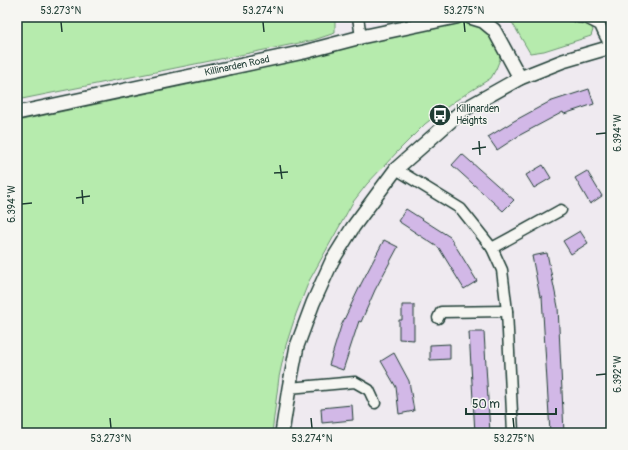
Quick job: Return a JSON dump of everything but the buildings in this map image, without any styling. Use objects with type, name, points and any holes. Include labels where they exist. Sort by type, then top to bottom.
[{"type":"street","points":[[358,17],[361,36]]},
{"type":"street","name":"Killinarden Road","points":[[17,113],[304,52],[361,36],[456,17]]},
{"type":"street","points":[[470,17],[483,21],[494,30],[520,78]]},
{"type":"street","points":[[282,433],[297,346],[313,303],[332,261],[352,227],[396,169],[463,110],[520,78],[562,61],[611,47],[600,25],[586,18],[578,17]]},
{"type":"street","points":[[396,169],[461,209],[492,248],[502,270],[507,311],[513,433]]},
{"type":"street","points":[[492,248],[561,210]]},
{"type":"street","points":[[438,318],[441,312],[507,311]]},
{"type":"street","points":[[289,388],[355,382],[369,390],[375,403]]},
{"type":"green space","points":[[17,17],[335,17],[335,33],[314,40],[17,100]]},
{"type":"green space","points":[[506,17],[554,17],[568,21],[587,23],[593,30],[591,36],[544,51],[530,53],[513,24]]},
{"type":"green space","points":[[463,22],[475,24],[487,32],[499,52],[500,59],[496,69],[491,78],[455,101],[425,124],[367,184],[353,202],[309,281],[296,314],[286,345],[279,377],[272,433],[17,433],[17,121],[224,77],[443,24]]},
{"type":"place","name":"Killinarden Heights","points":[[440,115]]}]
